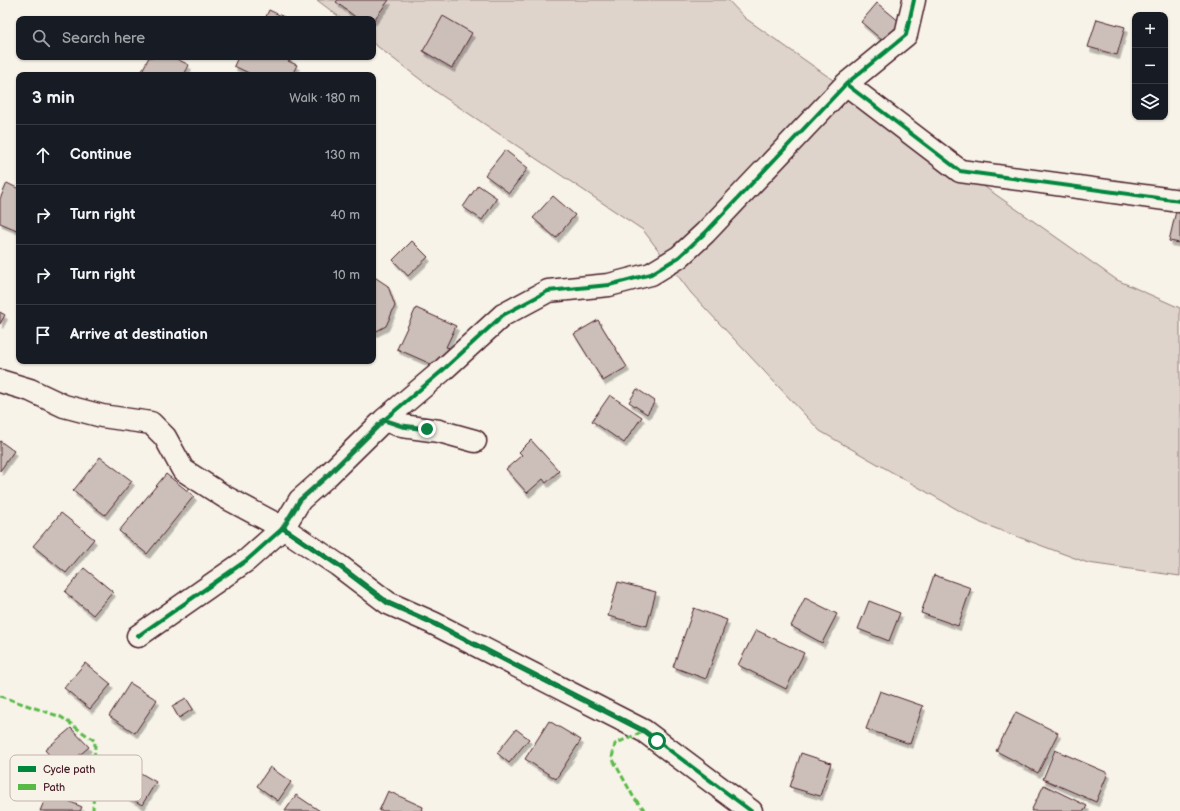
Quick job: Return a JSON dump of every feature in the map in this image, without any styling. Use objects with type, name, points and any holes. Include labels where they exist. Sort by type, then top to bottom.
[{"type":"street","points":[[138,636],[247,560],[283,528],[300,500],[326,477],[384,420],[443,370],[504,315],[548,291],[609,285],[652,274],[679,256],[705,232],[846,84],[906,35],[914,0]]},
{"type":"street","points":[[846,84],[960,171],[1180,202]]},
{"type":"street","points":[[0,381],[30,390],[64,406],[102,416],[151,423],[165,437],[184,470],[225,497],[283,528],[338,565],[388,603],[433,623],[644,731],[751,811]]},
{"type":"street","points":[[384,420],[402,426],[439,431],[475,441]]},
{"type":"shaded area","points":[[317,0],[728,0],[745,18],[1117,280],[1180,308],[1180,576],[1088,563],[981,523],[820,431],[691,293],[643,230],[438,93],[376,45],[376,16],[338,16]]},
{"type":"building","points":[[338,0],[389,0],[376,17],[354,16],[336,2]]},
{"type":"building","points":[[877,3],[900,22],[884,42],[861,22]]},
{"type":"building","points":[[269,10],[282,16],[266,16]]},
{"type":"building","points":[[443,16],[472,33],[452,68],[423,51]]},
{"type":"building","points":[[1097,19],[1125,27],[1117,55],[1088,47]]},
{"type":"building","points":[[148,60],[179,60],[189,65],[186,72],[142,72]]},
{"type":"building","points":[[237,60],[288,60],[297,65],[294,72],[247,72],[234,66]]},
{"type":"building","points":[[505,150],[528,168],[509,193],[485,175]]},
{"type":"building","points":[[7,183],[16,188],[16,230],[0,223],[0,199]]},
{"type":"building","points":[[478,185],[497,198],[482,220],[463,207]]},
{"type":"building","points":[[553,196],[575,215],[556,238],[533,218]]},
{"type":"building","points":[[1176,211],[1180,212],[1180,243],[1169,241]]},
{"type":"building","points":[[412,241],[428,257],[408,276],[393,260]]},
{"type":"building","points":[[376,278],[388,286],[395,306],[386,326],[376,331]]},
{"type":"building","points":[[416,308],[456,326],[446,347],[449,348],[440,368],[397,349]]},
{"type":"building","points":[[0,312],[5,315],[0,324]]},
{"type":"building","points":[[598,320],[627,367],[603,381],[574,334]]},
{"type":"building","points":[[637,389],[655,401],[647,414],[629,402]]},
{"type":"building","points":[[610,395],[642,417],[624,443],[592,421]]},
{"type":"building","points":[[531,440],[559,471],[546,483],[543,479],[527,493],[506,469],[522,455],[519,452]]},
{"type":"building","points":[[0,441],[14,451],[0,471]]},
{"type":"building","points":[[100,457],[132,481],[105,515],[73,491]]},
{"type":"building","points":[[166,474],[194,496],[147,554],[119,531]]},
{"type":"building","points":[[61,513],[94,539],[66,573],[33,546]]},
{"type":"building","points":[[84,568],[113,592],[93,615],[65,592]]},
{"type":"building","points":[[934,575],[971,588],[958,626],[921,613]]},
{"type":"building","points":[[618,582],[656,592],[647,626],[608,616]]},
{"type":"building","points":[[805,598],[837,614],[822,643],[791,626]]},
{"type":"building","points":[[869,601],[900,613],[889,641],[858,629]]},
{"type":"building","points":[[694,608],[727,620],[706,679],[673,667]]},
{"type":"building","points":[[756,630],[804,653],[786,689],[738,665]]},
{"type":"building","points":[[85,663],[111,684],[90,709],[64,688]]},
{"type":"building","points":[[130,683],[157,700],[135,733],[109,716]]},
{"type":"building","points":[[880,691],[923,706],[910,744],[866,729]]},
{"type":"building","points":[[186,698],[193,709],[179,718],[172,706]]},
{"type":"building","points":[[1016,712],[1058,733],[1038,773],[996,751]]},
{"type":"building","points":[[549,721],[581,740],[556,779],[525,759]]},
{"type":"building","points":[[71,728],[89,747],[80,755],[49,755],[45,750]]},
{"type":"building","points":[[516,729],[529,739],[509,763],[497,753]]},
{"type":"building","points":[[1055,750],[1108,773],[1096,802],[1043,779]]},
{"type":"building","points":[[801,753],[831,763],[820,796],[790,787]]},
{"type":"building","points":[[270,767],[291,782],[278,801],[257,786]]},
{"type":"building","points":[[142,774],[156,782],[142,805],[135,801],[142,801]]},
{"type":"building","points":[[1044,785],[1087,806],[1084,811],[1031,811]]},
{"type":"building","points":[[388,791],[423,807],[422,811],[379,811]]},
{"type":"building","points":[[296,795],[320,811],[285,811]]},
{"type":"building","points":[[44,801],[68,801],[82,807],[80,811],[40,811]]},
{"type":"marked path","points":[[0,696],[61,717],[95,741],[95,755]]},
{"type":"marked path","points":[[644,731],[615,744],[612,758],[634,798],[644,811]]},
{"type":"marked path","points":[[93,801],[93,811]]},
{"type":"cycle path","points":[[914,0],[906,35],[846,84],[960,171],[1180,201]]},
{"type":"cycle path","points":[[384,420],[443,370],[503,315],[548,291],[609,285],[651,274],[679,257],[705,233],[846,84]]},
{"type":"cycle path","points":[[138,636],[247,560],[283,528],[338,565],[388,603],[433,623],[644,731],[751,811]]},
{"type":"route","points":[[427,429],[402,426],[384,420],[326,477],[300,500],[283,528],[338,565],[388,603],[447,630],[644,731],[657,741]]}]
